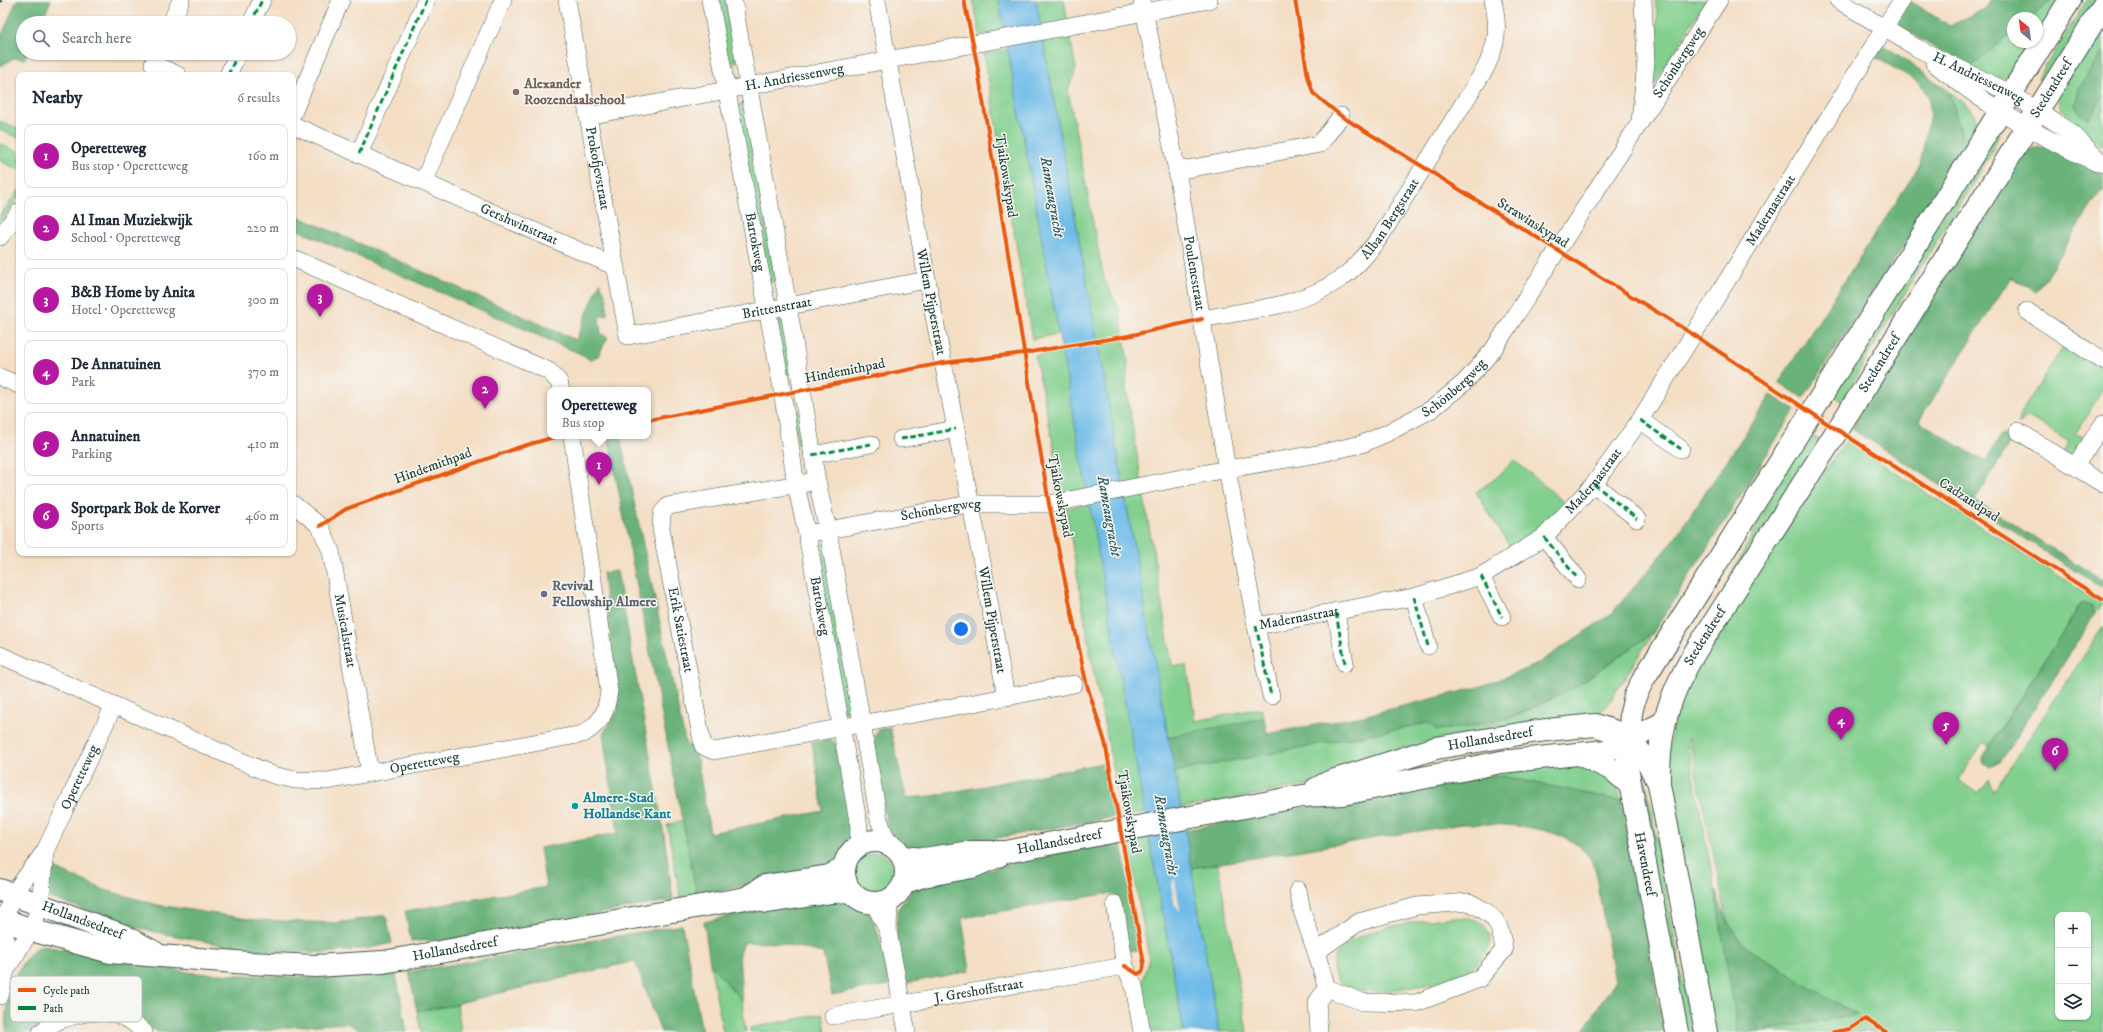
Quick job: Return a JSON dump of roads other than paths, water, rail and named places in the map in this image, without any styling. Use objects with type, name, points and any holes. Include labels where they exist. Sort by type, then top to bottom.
[{"type":"main road","name":"Stedendreef","points":[[1635,696],[1643,680],[2070,0]]},
{"type":"main road","name":"Stedendreef","points":[[1660,784],[1659,749],[1663,723],[1676,685],[1855,403],[2103,6]]},
{"type":"main road","points":[[1595,725],[1635,696]]},
{"type":"main road","name":"Havendreef","points":[[1635,696],[1626,755],[1628,783],[1642,840],[1677,1032]]},
{"type":"main road","points":[[1581,755],[1606,751],[1663,723]]},
{"type":"main road","name":"Hollandsedreef","points":[[1302,796],[1329,782],[1436,748],[1530,732],[1595,725],[1614,731],[1628,741],[1645,758],[1660,784]]},
{"type":"main road","points":[[1581,755],[1613,770],[1628,783]]},
{"type":"main road","name":"Hollandsedreef","points":[[895,850],[924,859],[971,852],[1006,852],[1193,818],[1302,796],[1343,794],[1501,762],[1581,755]]},
{"type":"main road","name":"Havendreef","points":[[1660,784],[1706,1032]]},
{"type":"main road","points":[[873,841],[895,850],[906,867],[905,882],[900,891],[881,902],[863,901],[851,891],[846,882],[844,869],[848,857],[858,846],[873,841]]},
{"type":"main road","name":"Hollandsedreef","points":[[905,882],[923,876],[972,867],[1006,852]]},
{"type":"main road","name":"Hollandsedreef","points":[[746,898],[765,886],[829,876],[844,869]]},
{"type":"main road","name":"Hollandsedreef","points":[[2,919],[31,930],[110,952],[248,963],[316,966],[383,962],[746,898],[768,902],[832,892],[851,891]]},
{"type":"main road","name":"Hollandsedreef","points":[[6,892],[40,906],[122,935],[162,956]]},
{"type":"street","points":[[174,16],[181,0]]},
{"type":"street","points":[[254,16],[262,0]]},
{"type":"street","points":[[296,105],[342,0]]},
{"type":"street","points":[[359,154],[426,0]]},
{"type":"street","points":[[423,182],[503,0]]},
{"type":"street","name":"Prokofjevstraat","points":[[568,0],[628,336]]},
{"type":"street","name":"Bartokweg","points":[[710,0],[785,409],[796,485],[807,534],[840,727],[859,827],[858,846]]},
{"type":"street","name":"Bartokweg","points":[[733,0],[750,85],[812,455],[828,531],[879,820],[895,850]]},
{"type":"street","name":"Willem Pijperstraat","points":[[877,0],[927,280],[969,504],[985,578],[1006,697]]},
{"type":"street","points":[[1143,6],[1209,0]]},
{"type":"street","name":"Alban Bergstraat","points":[[1202,319],[1287,303],[1313,294],[1339,280],[1363,260],[1380,237],[1486,69],[1494,50],[1497,35],[1493,0]]},
{"type":"street","name":"Schönbergweg","points":[[1639,125],[1646,62],[1642,0]]},
{"type":"street","name":"Schönbergweg","points":[[807,534],[969,504],[1049,504],[1227,469],[1318,454],[1362,444],[1387,433],[1432,409],[1460,386],[1492,350],[1719,0]]},
{"type":"street","name":"H. Andriessenweg","points":[[1838,0],[1918,48],[1953,79],[2007,102],[2032,118],[2067,149],[2103,165]]},
{"type":"street","name":"Madernastraat","points":[[1227,469],[1256,626],[1414,598],[1481,576],[1544,537],[1594,484],[1640,420],[1902,0]]},
{"type":"street","name":"H. Andriessenweg","points":[[588,116],[973,43],[1062,28],[1143,6]]},
{"type":"street","name":"Poulencstraat","points":[[1143,6],[1177,171],[1227,469]]},
{"type":"street","points":[[155,60],[153,64],[171,72]]},
{"type":"street","points":[[229,72],[235,60]]},
{"type":"street","points":[[1177,171],[1320,144],[1341,116]]},
{"type":"street","name":"Gershwinstraat","points":[[296,126],[616,267]]},
{"type":"street","points":[[0,237],[16,216]]},
{"type":"street","points":[[296,259],[549,371],[559,382],[560,387]]},
{"type":"street","name":"Brittenstraat","points":[[628,336],[927,280]]},
{"type":"street","points":[[2027,311],[2103,361]]},
{"type":"street","points":[[0,377],[16,384]]},
{"type":"street","points":[[1640,420],[1681,449]]},
{"type":"street","points":[[2075,466],[2103,424]]},
{"type":"street","points":[[900,439],[956,429]]},
{"type":"street","points":[[2018,431],[2103,484]]},
{"type":"street","name":"Operetteweg","points":[[0,655],[273,775],[295,780],[327,781],[583,734],[597,726],[607,709],[609,691],[572,439]]},
{"type":"street","points":[[812,455],[871,444]]},
{"type":"street","points":[[796,485],[817,482]]},
{"type":"street","points":[[1594,484],[1637,519]]},
{"type":"street","name":"Erik Satiestraat","points":[[796,485],[668,506],[662,513],[661,529],[703,746],[714,751],[840,727]]},
{"type":"street","name":"Musicalstraat","points":[[296,506],[320,526],[331,551],[370,773]]},
{"type":"street","points":[[1544,537],[1578,579]]},
{"type":"street","points":[[1481,576],[1502,617]]},
{"type":"street","points":[[1414,598],[1428,646]]},
{"type":"street","points":[[1336,613],[1346,663]]},
{"type":"street","points":[[1256,626],[1271,696]]},
{"type":"street","points":[[840,727],[1074,684]]},
{"type":"street","name":"Operetteweg","points":[[6,892],[45,851],[114,705]]},
{"type":"street","name":"Operetteweg","points":[[6,970],[31,930],[40,906],[45,851]]},
{"type":"street","points":[[1298,890],[1302,911],[1327,988]]},
{"type":"street","points":[[0,996],[6,970],[2,919],[6,892]]},
{"type":"street","points":[[881,902],[908,1032]]},
{"type":"street","points":[[1316,952],[1359,922],[1417,906],[1469,902],[1489,912],[1501,930],[1504,950],[1479,979],[1416,1003],[1362,1002],[1327,988]]},
{"type":"street","points":[[1115,904],[1125,966],[1134,986],[1142,1032]]},
{"type":"street","name":"J. Greshoffstraat","points":[[833,1016],[1125,966]]},
{"type":"street","points":[[1319,1032],[1317,1002],[1327,988]]},
{"type":"street","points":[[41,1032],[58,1022]]},
{"type":"street","points":[[132,1022],[144,1032]]},
{"type":"water","name":"Rameaugracht","points":[[999,0],[1036,0],[1185,830],[1219,1032],[1184,1032]]},
{"type":"place","name":"Alexander Roozendaalschool","points":[[516,92]]},
{"type":"place","name":"B&B Home by Anita","points":[[320,317]]},
{"type":"place","name":"Al Iman Muziekwijk","points":[[485,409]]},
{"type":"place","name":"Operetteweg","points":[[599,485]]},
{"type":"place","name":"Revival Fellowship Almere","points":[[544,594]]},
{"type":"place","name":"De Annatuinen","points":[[1841,740]]},
{"type":"place","name":"Annatuinen","points":[[1946,745]]},
{"type":"place","name":"Sportpark Bok de Korver","points":[[2055,771]]},
{"type":"place","name":"Almere-Stad Hollandse Kant","points":[[575,806]]}]
